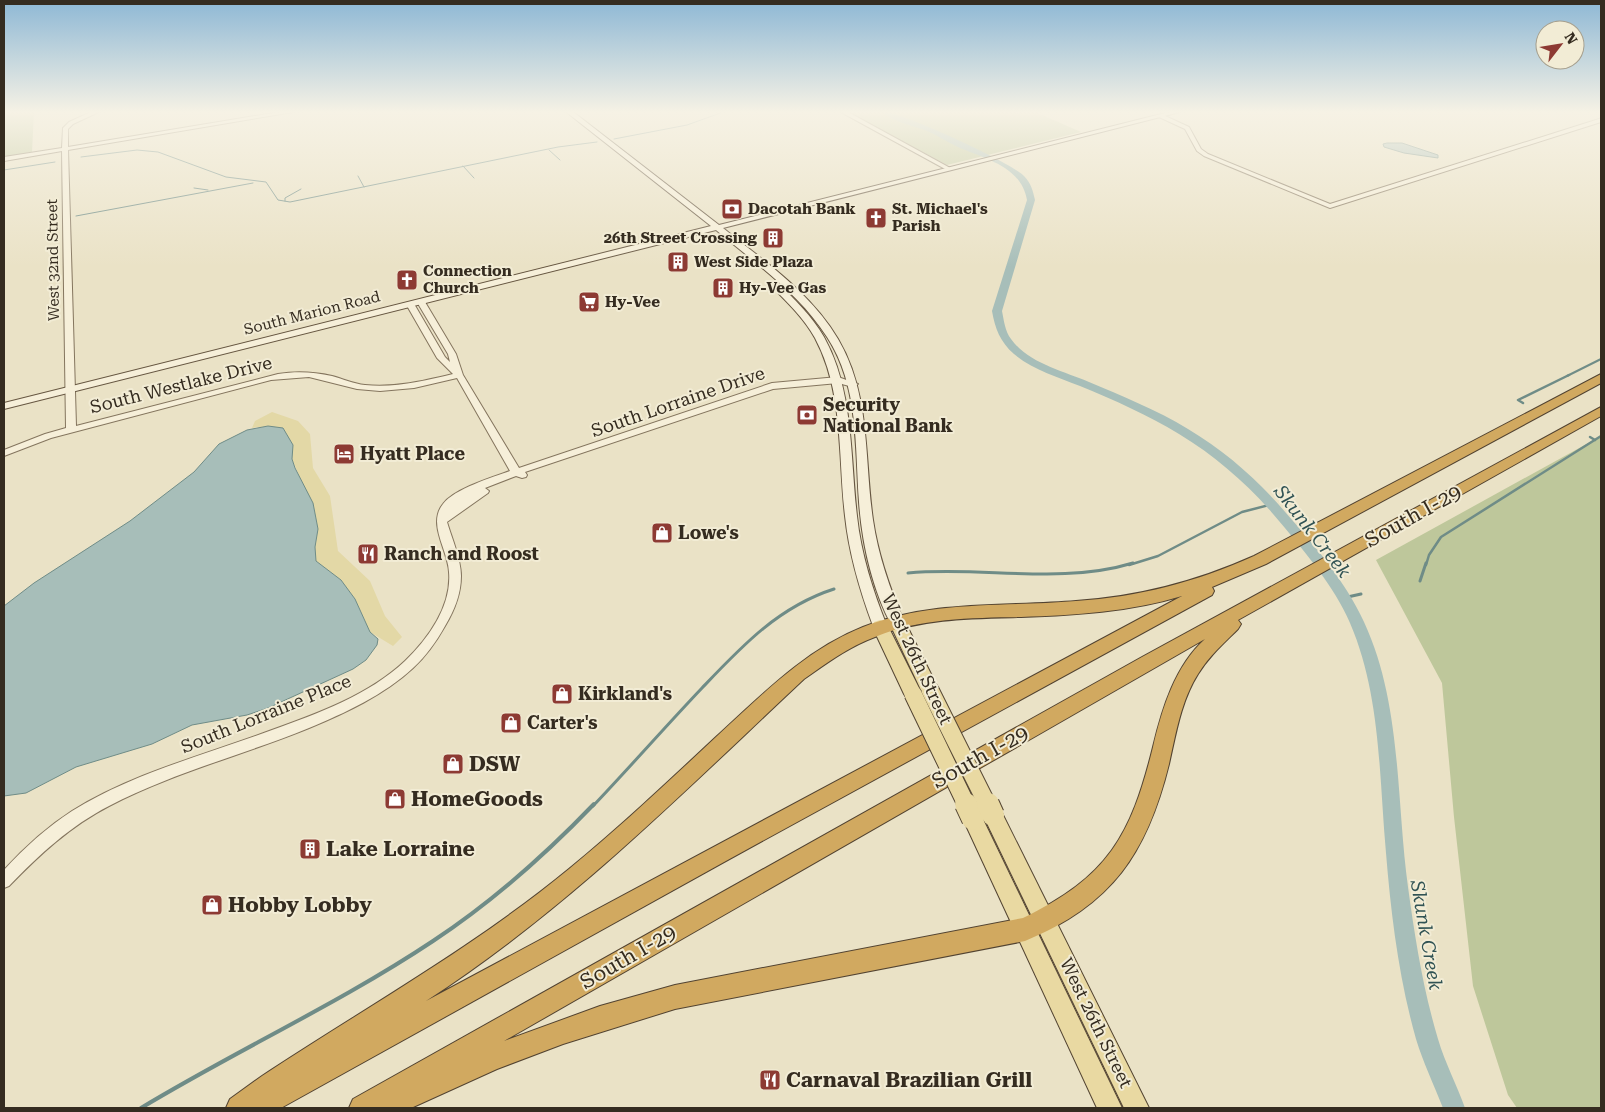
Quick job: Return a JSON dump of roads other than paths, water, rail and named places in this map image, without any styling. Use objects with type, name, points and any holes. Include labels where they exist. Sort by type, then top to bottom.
[{"type":"highway","name":"South I-29","points":[[255,1108],[716,855],[1336,519],[1601,378]]},
{"type":"highway","name":"South I-29","points":[[362,1108],[970,762],[1601,411]]},
{"type":"highway","points":[[239,1108],[285,1074],[423,990],[507,931],[597,857],[810,664],[841,642],[889,624],[925,617],[1092,607],[1136,602],[1189,589],[1264,558]]},
{"type":"highway","points":[[382,1108],[519,1048],[632,1009],[675,997],[1035,924],[1067,907],[1094,886],[1128,847],[1143,818],[1172,706],[1197,658],[1235,620],[1285,588]]},
{"type":"main road","name":"West 26th Street","points":[[634,163],[674,192],[742,258],[784,292],[820,336],[830,356],[843,410],[853,532],[865,584],[889,624],[1035,924],[1137,1108]]},
{"type":"main road","name":"South Marion Road","points":[[4,406],[974,163]]},
{"type":"main road","name":"West 26th Street","points":[[713,228],[794,290],[828,332],[843,359],[853,384],[869,533],[880,576],[889,624]]},
{"type":"main road","points":[[742,258],[760,268],[786,288],[794,290]]},
{"type":"main road","points":[[784,292],[796,297],[828,332]]},
{"type":"main road","name":"West 26th Street","points":[[1035,924],[1110,1108]]},
{"type":"street","name":"West 32nd Street","points":[[66,163],[71,430]]},
{"type":"street","points":[[940,163],[950,168]]},
{"type":"street","points":[[1223,163],[1330,206],[1466,163]]},
{"type":"street","points":[[421,302],[452,354],[459,375],[517,476]]},
{"type":"street","points":[[410,304],[441,358],[459,375]]},
{"type":"street","name":"South Westlake Drive","points":[[4,454],[28,442],[263,378],[284,375],[314,375],[362,387],[389,389],[411,387],[459,375]]},
{"type":"street","name":"South Lorraine Drive","points":[[517,476],[765,388],[789,383],[853,384]]},
{"type":"street","name":"South Lorraine Place","points":[[4,881],[40,844],[88,809],[129,790],[342,707],[397,673],[433,638],[450,604],[455,583],[455,570],[441,521],[479,493],[517,476]]},
{"type":"water","points":[[268,426],[283,428],[293,445],[292,459],[295,468],[313,503],[318,529],[315,547],[316,561],[341,580],[355,599],[370,632],[378,639],[377,645],[366,660],[353,669],[268,708],[247,715],[192,725],[152,744],[76,767],[26,793],[4,796],[4,606],[34,583],[130,521],[194,472],[219,444],[247,430]]},
{"type":"waterway","points":[[4,170],[49,163]]},
{"type":"waterway","points":[[188,163],[226,177],[266,182],[278,200],[290,202],[364,187]]},
{"type":"waterway","points":[[463,166],[481,163]]},
{"type":"waterway","name":"Skunk Creek","points":[[1002,163],[1023,178],[1029,188],[1031,200],[997,311],[999,327],[1006,340],[1029,360],[1168,423],[1194,438],[1227,462],[1269,502],[1295,532],[1334,584],[1357,623],[1377,685],[1383,718],[1395,855],[1410,963],[1430,1047],[1454,1108]]},
{"type":"waterway","points":[[364,187],[463,166]]},
{"type":"waterway","points":[[463,166],[474,178]]},
{"type":"waterway","points":[[358,176],[364,187]]},
{"type":"waterway","points":[[76,216],[253,183]]},
{"type":"waterway","points":[[194,188],[208,190]]},
{"type":"waterway","points":[[285,201],[285,198],[301,189]]},
{"type":"waterway","points":[[1569,375],[1601,359]]},
{"type":"waterway","points":[[1523,403],[1518,400],[1569,375]]},
{"type":"waterway","points":[[1595,440],[1601,436]]},
{"type":"waterway","points":[[1590,437],[1595,440]]},
{"type":"waterway","points":[[1426,565],[1429,555],[1441,537],[1595,440]]},
{"type":"waterway","points":[[1129,565],[1158,556],[1242,512],[1273,504]]},
{"type":"waterway","points":[[908,573],[936,571],[1021,574],[1078,573],[1133,563]]},
{"type":"waterway","points":[[1420,581],[1426,563]]},
{"type":"waterway","points":[[593,806],[746,643],[795,606],[834,589]]},
{"type":"waterway","points":[[1343,598],[1361,594]]},
{"type":"waterway","points":[[141,1108],[362,985],[433,941],[517,877],[594,804]]},
{"type":"place","name":"Dacotah Bank","points":[[732,209]]},
{"type":"place","name":"St. Michael's Parish","points":[[876,218]]},
{"type":"place","name":"26th Street Crossing","points":[[773,238]]},
{"type":"place","name":"West Side Plaza","points":[[678,262]]},
{"type":"place","name":"Connection Church","points":[[407,280]]},
{"type":"place","name":"Hy-Vee Gas","points":[[723,288]]},
{"type":"place","name":"Hy-Vee","points":[[589,302]]},
{"type":"place","name":"Security National Bank","points":[[807,415]]},
{"type":"place","name":"Hyatt Place","points":[[344,454]]},
{"type":"place","name":"Lowe's","points":[[662,533]]},
{"type":"place","name":"Ranch and Roost","points":[[368,554]]},
{"type":"place","name":"Kirkland's","points":[[562,694]]},
{"type":"place","name":"Carter's","points":[[511,723]]},
{"type":"place","name":"DSW","points":[[453,764]]},
{"type":"place","name":"HomeGoods","points":[[395,799]]},
{"type":"place","name":"Lake Lorraine","points":[[310,849]]},
{"type":"place","name":"Hobby Lobby","points":[[212,905]]},
{"type":"place","name":"Carnaval Brazilian Grill","points":[[770,1080]]}]
